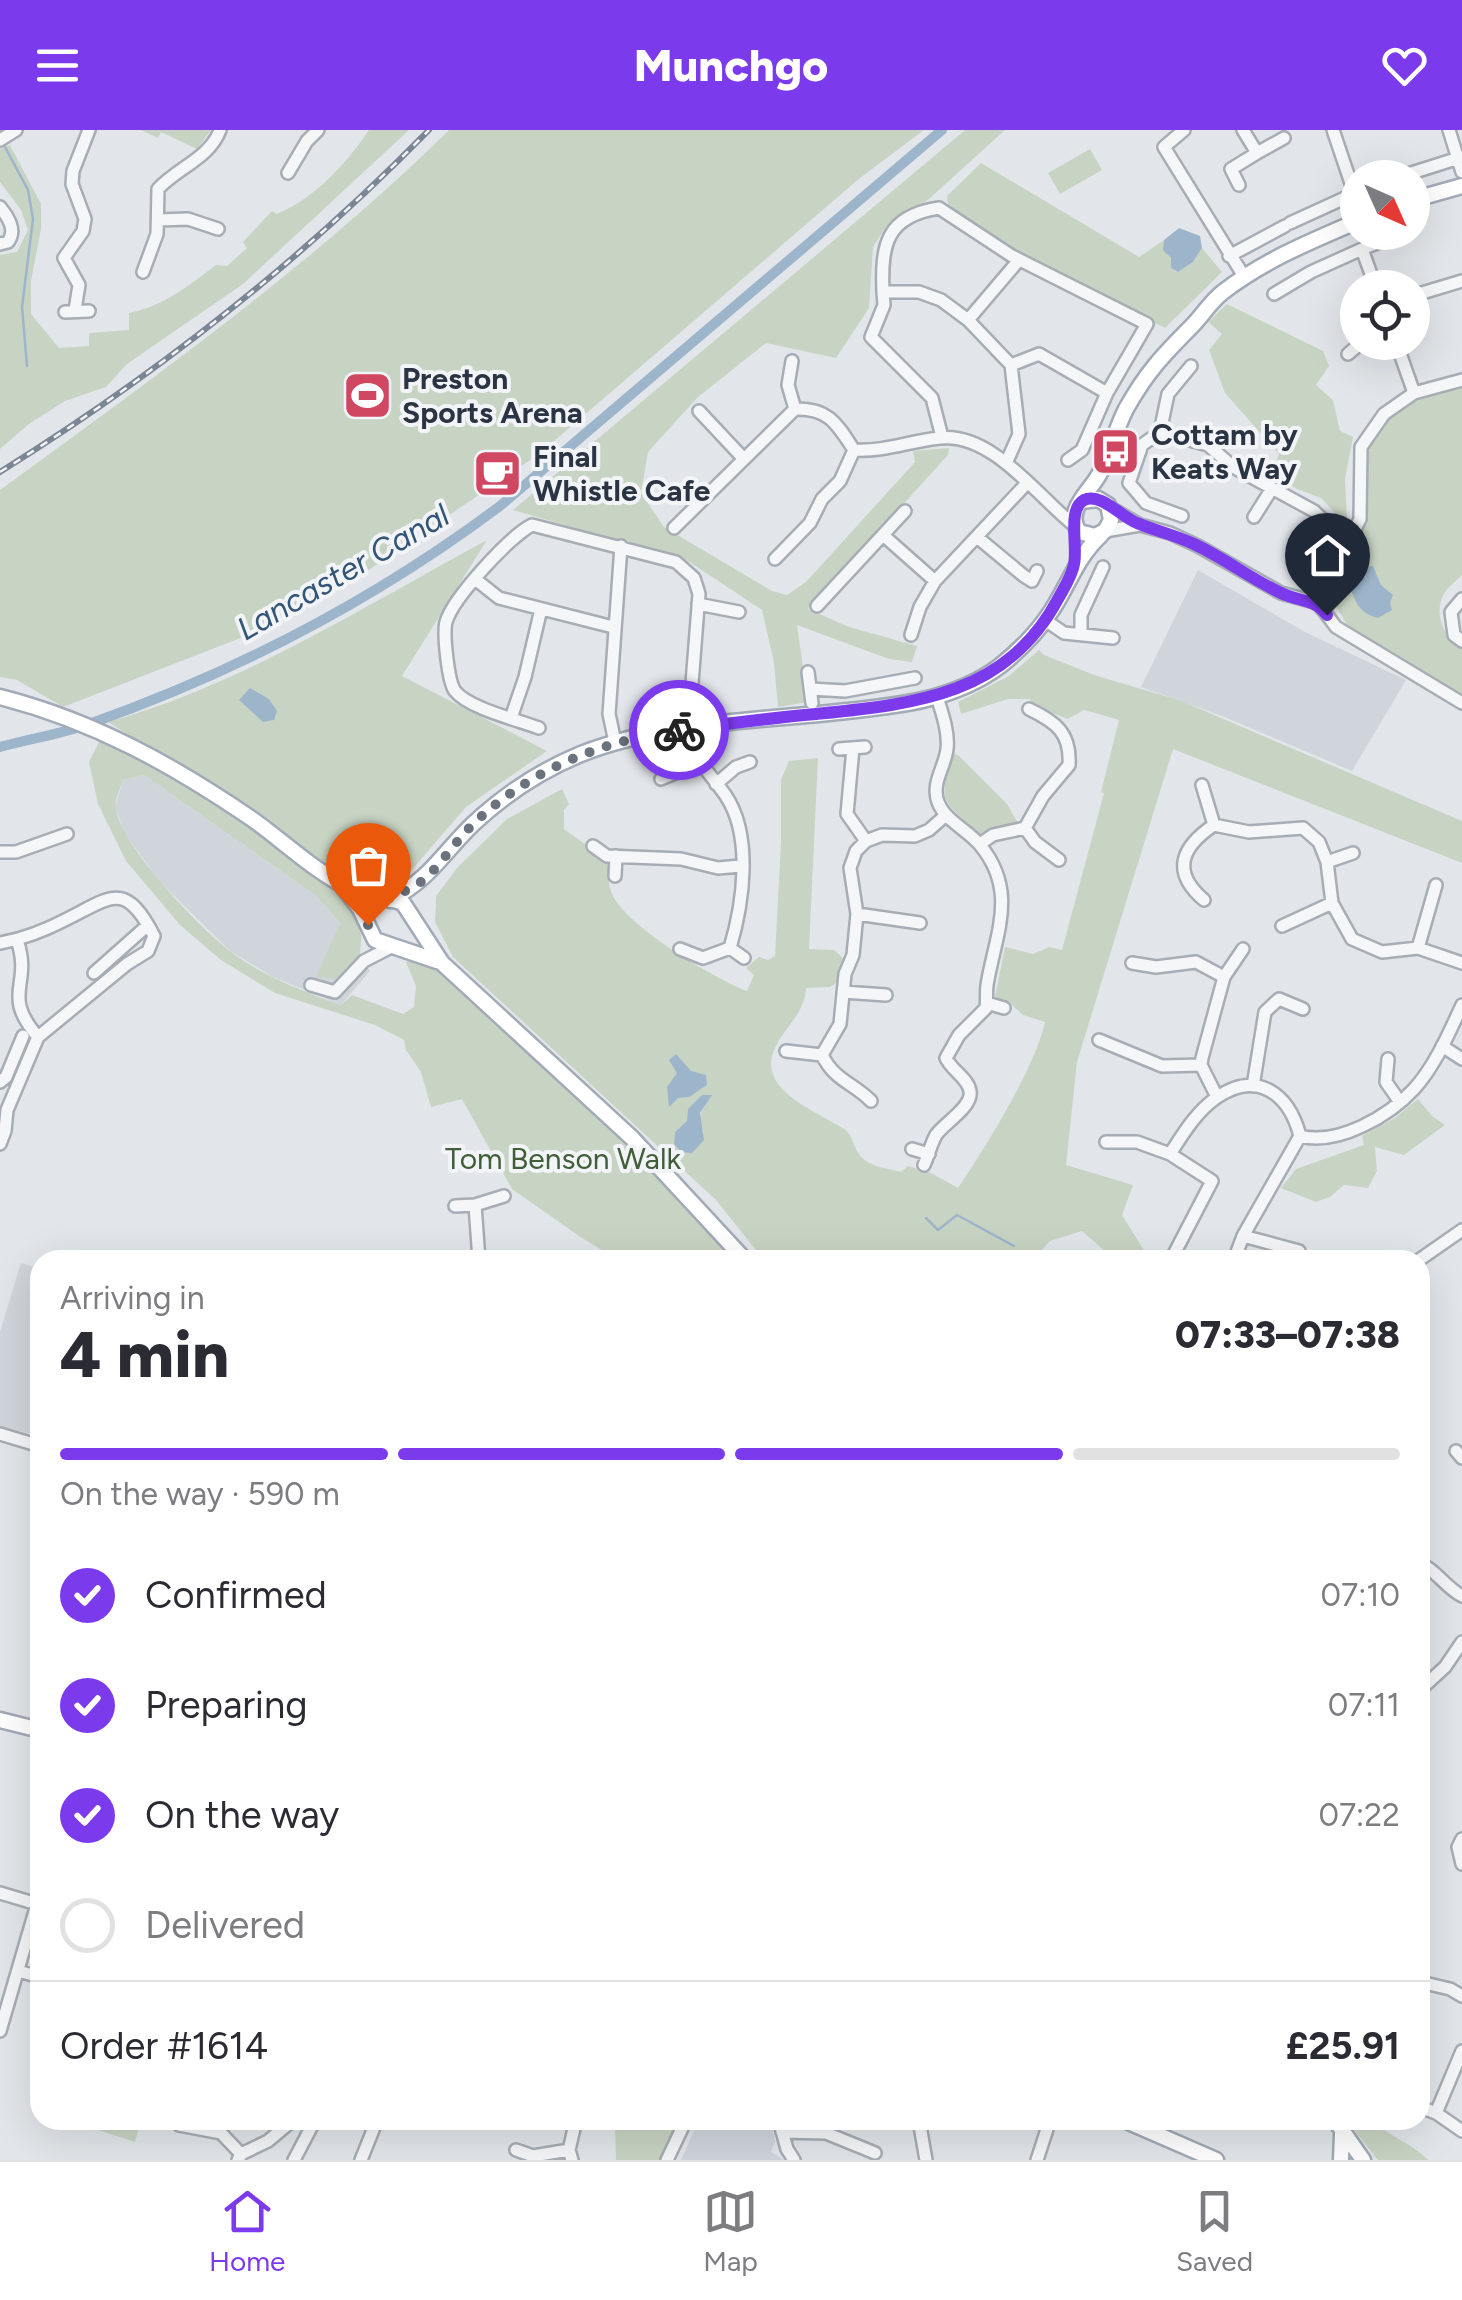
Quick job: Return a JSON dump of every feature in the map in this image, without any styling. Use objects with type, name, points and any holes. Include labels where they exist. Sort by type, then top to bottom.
[{"type":"main road","points":[[1430,195],[1462,186]]},
{"type":"main road","points":[[1074,566],[1073,514],[1103,468],[1126,410],[1158,358],[1214,300],[1299,246],[1340,229]]},
{"type":"main road","points":[[368,927],[375,906],[428,876],[475,822],[519,788],[578,756],[615,742],[692,728],[909,703],[937,697],[992,671],[1045,620],[1074,566],[1112,520],[1103,468]]},
{"type":"main road","points":[[1080,502],[1098,499],[1108,506]]},
{"type":"main road","points":[[1075,527],[1084,535],[1103,533]]},
{"type":"main road","points":[[0,697],[107,733],[200,784],[340,884],[403,903],[442,963],[632,1138],[736,1250]]},
{"type":"main road","points":[[396,946],[410,937],[428,876]]},
{"type":"main road","points":[[340,884],[375,940],[442,963]]},
{"type":"main road","points":[[0,1720],[30,1728]]},
{"type":"main road","points":[[1144,2130],[1196,2156],[1216,2160]]},
{"type":"main road","points":[[1340,2130],[1364,2160]]},
{"type":"main road","points":[[1341,2160],[1342,2134]]},
{"type":"street","points":[[89,130],[72,184],[85,219],[84,231],[59,262],[79,285],[70,311],[89,311]]},
{"type":"street","points":[[149,267],[157,234],[158,189],[206,151],[220,130]]},
{"type":"street","points":[[287,164],[318,130]]},
{"type":"street","points":[[1184,130],[1164,147],[1245,278]]},
{"type":"street","points":[[1243,130],[1258,154]]},
{"type":"street","points":[[1333,130],[1343,160]]},
{"type":"street","points":[[1430,170],[1461,163],[1449,130]]},
{"type":"street","points":[[1239,185],[1231,169],[1284,138]]},
{"type":"street","points":[[1230,256],[1288,224],[1340,203]]},
{"type":"street","points":[[0,207],[12,226],[12,237],[0,244]]},
{"type":"street","points":[[942,438],[932,398],[871,336],[884,305],[883,248],[891,233],[922,211],[939,208],[1019,260],[1147,324],[1108,393],[1082,450],[1068,460]]},
{"type":"street","points":[[158,220],[214,223]]},
{"type":"street","points":[[1274,294],[1360,250]]},
{"type":"street","points":[[968,320],[1019,260]]},
{"type":"street","points":[[1430,291],[1462,281]]},
{"type":"street","points":[[883,292],[919,292],[941,300],[968,320],[1011,365],[1018,434],[1006,461]]},
{"type":"street","points":[[1011,365],[1039,354],[1108,393]]},
{"type":"street","points":[[1402,360],[1414,393]]},
{"type":"street","points":[[792,361],[788,385],[795,408]]},
{"type":"street","points":[[1182,516],[1146,503],[1129,483],[1142,444],[1160,432],[1168,394],[1191,366]]},
{"type":"street","points":[[1318,603],[1360,519],[1361,447],[1384,414],[1414,393],[1462,380]]},
{"type":"street","points":[[674,528],[795,408],[815,408],[836,422],[854,450]]},
{"type":"street","points":[[699,411],[744,458]]},
{"type":"street","points":[[1160,432],[1208,445],[1232,467],[1314,511],[1349,544]]},
{"type":"street","points":[[854,450],[878,452],[942,438],[991,452],[1006,461],[1075,527]]},
{"type":"street","points":[[775,559],[810,523],[822,499],[840,481],[854,450]]},
{"type":"street","points":[[911,635],[935,581],[1027,483]]},
{"type":"street","points":[[1254,517],[1271,490]]},
{"type":"street","points":[[1048,503],[1080,502]]},
{"type":"street","points":[[1108,506],[1140,524],[1198,546],[1281,593],[1318,603],[1336,627],[1462,703]]},
{"type":"street","points":[[817,606],[904,511]]},
{"type":"street","points":[[1103,533],[1140,524]]},
{"type":"street","points":[[539,728],[470,702],[456,692],[449,680],[446,622],[474,579],[517,532],[532,525],[676,562],[694,578],[699,594],[690,709]]},
{"type":"street","points":[[883,534],[935,581]]},
{"type":"street","points":[[977,538],[1024,576],[1032,580],[1037,571]]},
{"type":"street","points":[[615,742],[609,714],[621,546]]},
{"type":"street","points":[[1081,633],[1081,615],[1103,567]]},
{"type":"street","points":[[474,579],[499,598],[614,627]]},
{"type":"street","points":[[1462,600],[1452,612],[1454,636],[1462,641]]},
{"type":"street","points":[[698,604],[739,612]]},
{"type":"street","points":[[510,718],[541,609]]},
{"type":"street","points":[[1045,620],[1064,634],[1113,638]]},
{"type":"street","points":[[808,672],[812,696],[910,679],[909,703]]},
{"type":"street","points":[[912,1150],[926,1160],[935,1136],[968,1100],[970,1091],[946,1058],[986,1003],[1003,906],[990,860],[980,844],[946,815],[938,802],[936,790],[948,751],[937,697]]},
{"type":"street","points":[[980,844],[993,835],[1025,828],[1043,796],[1069,765],[1070,751],[1056,722],[1029,709]]},
{"type":"street","points":[[1062,731],[1077,720]]},
{"type":"street","points":[[692,728],[699,763],[736,819],[742,866],[730,948]]},
{"type":"street","points":[[852,748],[847,814],[866,841]]},
{"type":"street","points":[[716,784],[736,767],[750,762]]},
{"type":"street","points":[[662,780],[699,763]]},
{"type":"street","points":[[1202,784],[1214,825]]},
{"type":"street","points":[[822,1056],[840,1024],[844,974],[853,955],[857,914],[850,868],[856,851],[866,841],[882,835],[915,836],[946,815]]},
{"type":"street","points":[[1204,900],[1187,885],[1182,866],[1196,838],[1214,825],[1249,832],[1303,828],[1319,842],[1327,862],[1332,903],[1352,939],[1382,952],[1418,948],[1462,963]]},
{"type":"street","points":[[1025,828],[1035,842],[1060,860]]},
{"type":"street","points":[[0,852],[16,852],[67,834]]},
{"type":"street","points":[[593,846],[608,856],[690,860],[718,868],[742,866]]},
{"type":"street","points":[[1327,862],[1352,854]]},
{"type":"street","points":[[615,876],[616,856]]},
{"type":"street","points":[[1418,948],[1436,885]]},
{"type":"street","points":[[0,943],[18,940],[61,922],[105,898],[125,900],[154,936],[148,951],[38,1036],[4,1110],[0,1144]]},
{"type":"street","points":[[1282,926],[1332,903]]},
{"type":"street","points":[[906,922],[908,907]]},
{"type":"street","points":[[857,914],[920,923]]},
{"type":"street","points":[[94,974],[148,925]]},
{"type":"street","points":[[359,965],[367,945],[368,927]]},
{"type":"street","points":[[18,940],[23,966],[13,1000],[20,1016],[38,1036]]},
{"type":"street","points":[[310,984],[335,992],[359,965],[396,946]]},
{"type":"street","points":[[680,949],[702,958],[730,948]]},
{"type":"street","points":[[730,948],[744,958]]},
{"type":"street","points":[[1217,1097],[1201,1066],[1224,977],[1243,950]]},
{"type":"street","points":[[1132,963],[1156,968],[1196,962],[1224,977]]},
{"type":"street","points":[[842,992],[886,995]]},
{"type":"street","points":[[1253,1086],[1265,1012],[1280,1000],[1303,1010]]},
{"type":"street","points":[[986,1003],[1004,1008]]},
{"type":"street","points":[[1300,1136],[1354,1130],[1400,1102],[1416,1087],[1462,1005]]},
{"type":"street","points":[[0,1082],[23,1036]]},
{"type":"street","points":[[1098,1040],[1162,1066],[1201,1066]]},
{"type":"street","points":[[1442,1046],[1462,1059]]},
{"type":"street","points":[[786,1052],[822,1056]]},
{"type":"street","points":[[822,1056],[830,1072],[869,1092]]},
{"type":"street","points":[[1388,1059],[1386,1082],[1400,1102]]},
{"type":"street","points":[[1170,1154],[1194,1118],[1217,1097],[1236,1088],[1267,1088],[1291,1108],[1300,1136],[1238,1250]]},
{"type":"street","points":[[1106,1142],[1137,1142],[1170,1154],[1212,1181],[1176,1250]]},
{"type":"street","points":[[455,1206],[475,1205],[504,1196]]},
{"type":"street","points":[[475,1205],[478,1250]]},
{"type":"street","points":[[1430,1252],[1462,1230]]},
{"type":"street","points":[[1243,1236],[1292,1250]]},
{"type":"street","points":[[0,1434],[30,1443]]},
{"type":"street","points":[[1430,1569],[1462,1596]]},
{"type":"street","points":[[1430,1680],[1462,1642]]},
{"type":"street","points":[[1462,1839],[1458,1847],[1462,1864]]},
{"type":"street","points":[[0,1892],[30,1897]]},
{"type":"street","points":[[0,2031],[30,1930]]},
{"type":"street","points":[[18,1971],[30,1975]]},
{"type":"street","points":[[1430,1984],[1462,1996]]},
{"type":"street","points":[[1436,2114],[1462,2051]]},
{"type":"street","points":[[1430,2111],[1462,2131]]},
{"type":"street","points":[[205,2130],[221,2133],[239,2157],[282,2130]]},
{"type":"street","points":[[294,2160],[310,2130]]},
{"type":"street","points":[[362,2160],[373,2130]]},
{"type":"street","points":[[516,2150],[533,2156],[570,2155],[574,2130]]},
{"type":"street","points":[[667,2160],[681,2130]]},
{"type":"street","points":[[783,2130],[794,2160]]},
{"type":"street","points":[[807,2130],[838,2136],[874,2156],[884,2140]]},
{"type":"street","points":[[838,2136],[841,2130]]},
{"type":"street","points":[[920,2130],[926,2160]]},
{"type":"street","points":[[1037,2160],[1047,2130]]},
{"type":"shaded area","points":[[1198,570],[1305,632],[1406,680],[1352,771],[1222,716],[1141,687]]},
{"type":"shaded area","points":[[144,775],[315,895],[344,928],[370,971],[341,1005],[273,977],[230,951],[159,881],[124,832],[115,807],[123,780]]},
{"type":"shaded area","points":[[21,1263],[30,1266],[30,1434],[0,1426],[0,1332]]},
{"type":"shaded area","points":[[694,2130],[773,2130],[775,2142],[771,2152],[784,2160],[681,2160]]},
{"type":"green space","points":[[141,130],[211,130],[197,149],[161,132],[158,138]]},
{"type":"green space","points":[[369,130],[409,130],[243,284],[127,364],[106,387],[65,401],[0,449],[0,255],[17,252],[28,230],[21,210],[0,182],[0,149],[10,145],[41,204],[31,314],[59,348],[89,346],[89,333],[129,330],[129,313],[165,300],[216,265],[227,266],[247,248],[243,242],[272,211],[277,214],[317,189]]},
{"type":"green space","name":"Preston Sports Arena","points":[[449,130],[924,130],[860,178],[539,454],[354,580],[264,629],[63,707],[17,680],[0,677],[0,490],[288,273]]},
{"type":"green space","points":[[965,130],[1005,130],[929,199],[884,230],[873,247],[869,308],[836,358],[766,343],[697,398],[648,452],[641,493],[664,527],[772,591],[787,595],[806,582],[915,462],[913,451],[949,448],[948,455],[808,609],[849,627],[917,646],[912,662],[889,659],[797,625],[808,702],[778,707],[774,663],[762,610],[688,561],[513,510]]},
{"type":"green space","points":[[1090,149],[1102,170],[1060,194],[1048,173]]},
{"type":"green space","points":[[981,163],[1139,257],[1164,240],[1171,268],[1177,272],[1193,262],[1202,248],[1222,272],[1165,328],[1015,251],[948,204],[947,196]]},
{"type":"green space","points":[[1227,304],[1323,351],[1329,366],[1316,385],[1333,400],[1340,431],[1353,437],[1345,479],[1347,517],[1343,521],[1321,498],[1272,473],[1279,454],[1225,393],[1209,350],[1222,334],[1208,322]]},
{"type":"green space","points":[[1462,386],[1462,575],[1445,592],[1440,616],[1445,632],[1462,649],[1462,698],[1347,625],[1332,599],[1352,545],[1367,449],[1388,418],[1417,398]]},
{"type":"green space","points":[[487,540],[402,676],[547,751],[466,807],[398,886],[378,885],[361,894],[256,815],[108,722],[207,687],[255,665]]},
{"type":"green space","points":[[1039,650],[1097,676],[1179,700],[1462,821],[1462,863],[1173,749],[1077,1062],[1066,1165],[1133,1185],[1122,1215],[1144,1250],[1104,1250],[1082,1231],[1050,1241],[1042,1250],[756,1250],[716,1200],[453,957],[435,922],[436,896],[458,867],[507,819],[562,789],[569,804],[564,810],[564,829],[610,862],[609,886],[620,907],[672,950],[747,991],[754,975],[746,968],[759,957],[768,960],[775,956],[781,780],[789,761],[818,758],[809,949],[834,950],[845,960],[838,982],[830,987],[806,988],[801,1007],[775,1047],[772,1069],[785,1091],[847,1131],[867,1162],[901,1172],[908,1166],[929,1172],[958,1188],[1020,1085],[1045,1022],[1023,1015],[1010,1003],[995,997],[1005,947],[1033,954],[1049,947],[1062,950],[1104,793],[1101,792],[1119,720],[1084,710],[1068,719],[1032,705],[1030,699],[1008,699],[961,714],[958,702],[1009,676]],"holes":[[[711,1096],[700,1118],[704,1132],[681,1152],[674,1144],[675,1132],[688,1121],[689,1109]]]},
{"type":"green space","name":"Tom Benson Walk","points":[[100,740],[146,760],[334,886],[362,923],[360,957],[338,979],[316,977],[340,923],[315,895],[144,775],[123,780],[116,809],[132,844],[182,906],[230,951],[269,975],[341,1005],[352,995],[403,1014],[414,1007],[416,986],[406,962],[426,960],[588,1104],[730,1250],[602,1250],[512,1189],[462,1099],[431,1107],[421,1072],[404,1040],[375,1025],[275,993],[221,960],[180,925],[126,861],[98,804],[89,762]]},
{"type":"green space","points":[[953,754],[1007,804],[1018,823],[980,835],[951,807],[945,784]]},
{"type":"green space","points":[[1418,1099],[1445,1125],[1404,1155],[1375,1147],[1377,1171],[1368,1188],[1344,1185],[1316,1202],[1281,1188],[1296,1169],[1364,1145],[1362,1136],[1395,1118]]},
{"type":"green space","points":[[98,2130],[138,2130],[135,2142]]},
{"type":"green space","points":[[615,2130],[674,2130],[660,2160],[616,2160]]},
{"type":"green space","points":[[1354,2130],[1385,2130],[1428,2160],[1378,2160]]},
{"type":"water","points":[[1179,228],[1200,236],[1202,248],[1193,262],[1178,272],[1171,268],[1171,258],[1163,250],[1164,240]]},
{"type":"water","points":[[1373,566],[1381,585],[1393,595],[1392,610],[1378,618],[1359,606],[1349,585],[1361,567]]},
{"type":"water","points":[[250,688],[269,699],[277,711],[274,720],[263,722],[239,700]]},
{"type":"water","points":[[676,1054],[691,1071],[706,1075],[707,1085],[689,1097],[678,1098],[669,1107],[667,1087],[677,1073],[669,1060]]},
{"type":"water","points":[[702,1095],[712,1095],[700,1113],[704,1140],[692,1153],[681,1152],[674,1144],[675,1132],[687,1121],[688,1109]]},
{"type":"waterway","name":"Lancaster Canal","points":[[0,747],[89,724],[251,657],[354,602],[453,540],[500,506],[942,130]]},
{"type":"waterway","points":[[4,145],[28,190],[33,219],[22,307],[27,366]]},
{"type":"waterway","points":[[926,1218],[938,1230],[957,1215],[1014,1246]]},
{"type":"railway","points":[[0,472],[115,396],[225,314],[278,271],[429,130]]},
{"type":"way so far","points":[[368,925],[375,906],[428,876],[475,822],[537,776],[616,742],[679,730]]},
{"type":"place","name":"Preston Sports Arena","points":[[367,396]]},
{"type":"place","name":"Cottam by Keats Way","points":[[1116,452]]},
{"type":"place","name":"Final Whistle Cafe","points":[[498,474]]},
{"type":"route","points":[[679,730],[909,703],[953,691],[992,671],[1033,635],[1059,598],[1074,566],[1073,514],[1086,499],[1103,501],[1140,524],[1198,546],[1281,593],[1318,603],[1327,615]]}]
